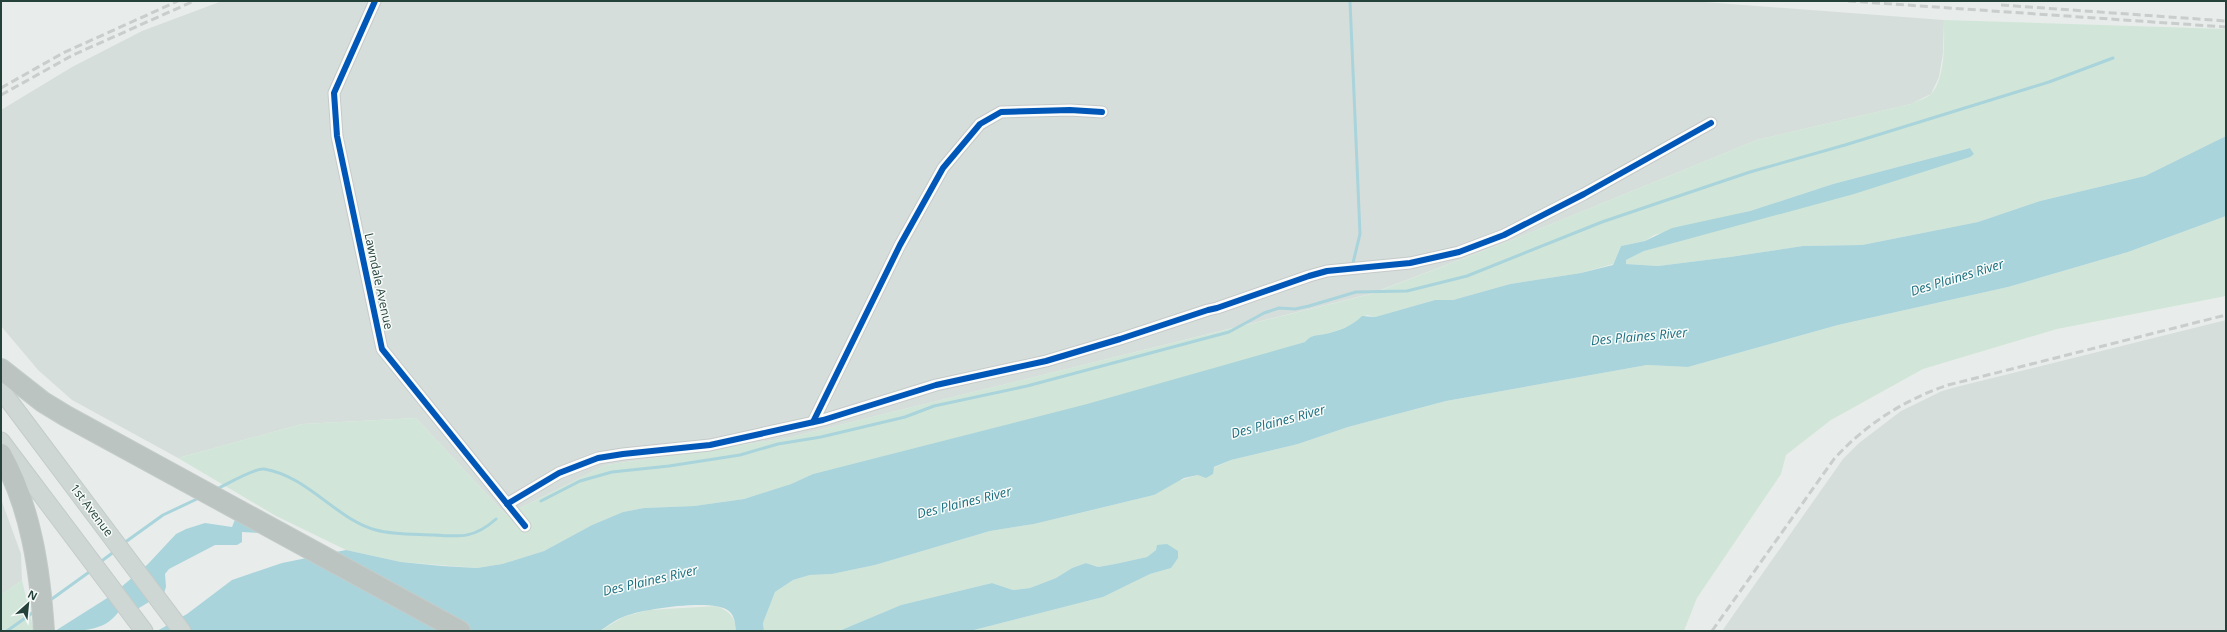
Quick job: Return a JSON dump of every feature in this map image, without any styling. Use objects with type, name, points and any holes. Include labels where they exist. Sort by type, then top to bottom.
[{"type":"highway","points":[[1,369],[38,398],[66,416],[460,631]]},
{"type":"highway","points":[[1,454],[20,494],[29,524],[35,555],[44,631]]},
{"type":"main road","name":"1st Avenue","points":[[1,390],[182,631]]},
{"type":"main road","points":[[1,441],[144,631]]},
{"type":"street","name":"Lawndale Avenue","points":[[375,1],[334,93],[337,136],[382,349],[524,526]]},
{"type":"street","points":[[813,422],[900,245],[943,168],[980,124],[1001,112],[1070,110],[1102,112]]},
{"type":"street","points":[[506,504],[559,473],[598,458],[710,445],[813,422],[936,385],[1046,361],[1112,342],[1327,271],[1410,263],[1459,252],[1504,235],[1577,198],[1711,123]]},
{"type":"shaded area","points":[[222,1],[1691,1],[1944,20],[1943,53],[1939,77],[1931,94],[1911,104],[1757,140],[1527,234],[1370,294],[787,438],[606,465],[506,515],[416,418],[302,424],[178,458],[72,400],[38,370],[1,326],[1,110],[72,67],[142,31]]},
{"type":"shaded area","points":[[2226,320],[2226,631],[1722,631],[1843,459],[1859,443],[1901,411],[1942,391],[1956,387]]},
{"type":"shaded area","points":[[1,499],[21,554],[22,580],[1,595]]},
{"type":"green space","points":[[1944,20],[2226,29],[2226,136],[2145,176],[2040,201],[1978,222],[1862,245],[1803,246],[1658,266],[1626,264],[1626,260],[1644,251],[1974,154],[1970,148],[1833,184],[1750,211],[1654,235],[1645,241],[1621,246],[1613,264],[1581,273],[1510,284],[1453,300],[1435,300],[1375,317],[1367,315],[1342,329],[1331,333],[1312,336],[1305,342],[1181,381],[813,474],[791,484],[744,499],[694,506],[644,508],[623,512],[592,525],[544,551],[502,564],[477,568],[401,562],[346,550],[276,516],[178,458],[302,424],[416,418],[506,515],[606,465],[787,438],[1371,294],[1527,234],[1757,140],[1911,104],[1924,98],[1931,94],[1936,87],[1942,69]]},
{"type":"green space","points":[[2226,216],[2226,296],[2057,329],[1923,369],[1831,420],[1786,455],[1781,474],[1697,598],[1684,631],[970,631],[1103,597],[1150,574],[1170,568],[1156,550],[1147,557],[1115,564],[1098,567],[1086,563],[1072,568],[1056,578],[1030,588],[1013,590],[992,583],[901,605],[839,631],[764,631],[763,623],[775,592],[793,580],[810,575],[832,574],[875,565],[990,531],[1034,524],[1154,495],[1174,482],[1198,475],[1231,460],[1298,444],[1348,427],[1446,401],[1647,365],[1688,367],[1838,325],[2008,287],[2128,252]]},
{"type":"green space","points":[[22,580],[34,631],[1,631],[1,595]]},
{"type":"green space","points":[[717,606],[725,610],[731,616],[736,631],[600,631],[623,617],[648,610]]},
{"type":"water","name":"Des Plaines River","points":[[2226,136],[2226,216],[2128,252],[2008,287],[1838,325],[1688,367],[1647,365],[1446,401],[1348,427],[1298,444],[1231,460],[1214,467],[1213,474],[1206,478],[1198,475],[1184,478],[1154,495],[1034,524],[990,531],[875,565],[832,574],[810,575],[793,580],[775,592],[763,623],[764,631],[736,631],[734,618],[729,611],[721,607],[694,605],[660,608],[632,614],[611,623],[600,631],[157,631],[187,614],[232,580],[282,563],[346,550],[401,562],[442,566],[477,568],[502,564],[544,551],[592,525],[623,512],[644,508],[694,506],[744,499],[791,484],[813,474],[1087,404],[1305,342],[1312,336],[1330,333],[1345,328],[1362,316],[1375,317],[1435,300],[1453,300],[1510,284],[1581,273],[1613,265],[1621,246],[1645,241],[1672,228],[1750,211],[1833,184],[1970,148],[1974,154],[1970,157],[1854,194],[1644,251],[1626,260],[1626,264],[1658,266],[1803,246],[1862,245],[1978,222],[2040,201],[2145,176]]},
{"type":"water","points":[[236,517],[260,533],[242,532],[242,542],[237,545],[215,545],[169,569],[165,574],[166,587],[164,593],[139,608],[119,611],[107,623],[92,629],[55,631],[112,595],[148,564],[176,534],[205,523],[232,527]]},
{"type":"water","points":[[1167,544],[1178,551],[1178,558],[1171,568],[1150,574],[1103,597],[970,631],[839,631],[901,605],[992,583],[1013,590],[1030,588],[1056,578],[1072,568],[1086,563],[1098,567],[1147,557],[1156,550],[1157,545]]},
{"type":"waterway","points":[[1350,1],[1360,234],[1353,263]]},
{"type":"waterway","points":[[541,501],[580,481],[612,472],[669,466],[740,455],[778,444],[821,437],[905,417],[934,406],[1027,386],[1229,332],[1264,313],[1279,308],[1295,309],[1356,292],[1407,291],[1467,276],[1602,222],[1658,203],[1750,172],[1845,145],[2049,82],[2113,58]]},
{"type":"waterway","points":[[217,489],[260,469],[280,473],[295,480],[362,525],[390,533],[460,536],[481,530],[496,519]]},
{"type":"waterway","points":[[124,543],[163,515],[199,498]]},
{"type":"waterway","points":[[99,563],[115,551]]},
{"type":"waterway","points":[[49,601],[92,570]]},
{"type":"waterway","points":[[7,631],[35,611]]},
{"type":"railway","points":[[1,88],[63,53],[178,1]]},
{"type":"railway","points":[[1,95],[73,55],[194,1]]},
{"type":"railway","points":[[1848,1],[2226,27]]},
{"type":"railway","points":[[2001,5],[2226,21]]},
{"type":"railway","points":[[1712,631],[1834,459],[1846,446],[1886,414],[1916,398],[1948,385],[2226,315]]},
{"type":"cycle path","points":[[375,1],[334,93],[337,136],[382,349],[525,526]]},
{"type":"cycle path","points":[[813,422],[900,245],[943,168],[980,124],[1001,112],[1070,110],[1102,112]]},
{"type":"cycle path","points":[[507,504],[559,473],[598,458],[710,445],[823,420],[936,385],[1046,361],[1217,308],[1327,271],[1410,263],[1459,252],[1504,235],[1584,194],[1711,123]]}]
